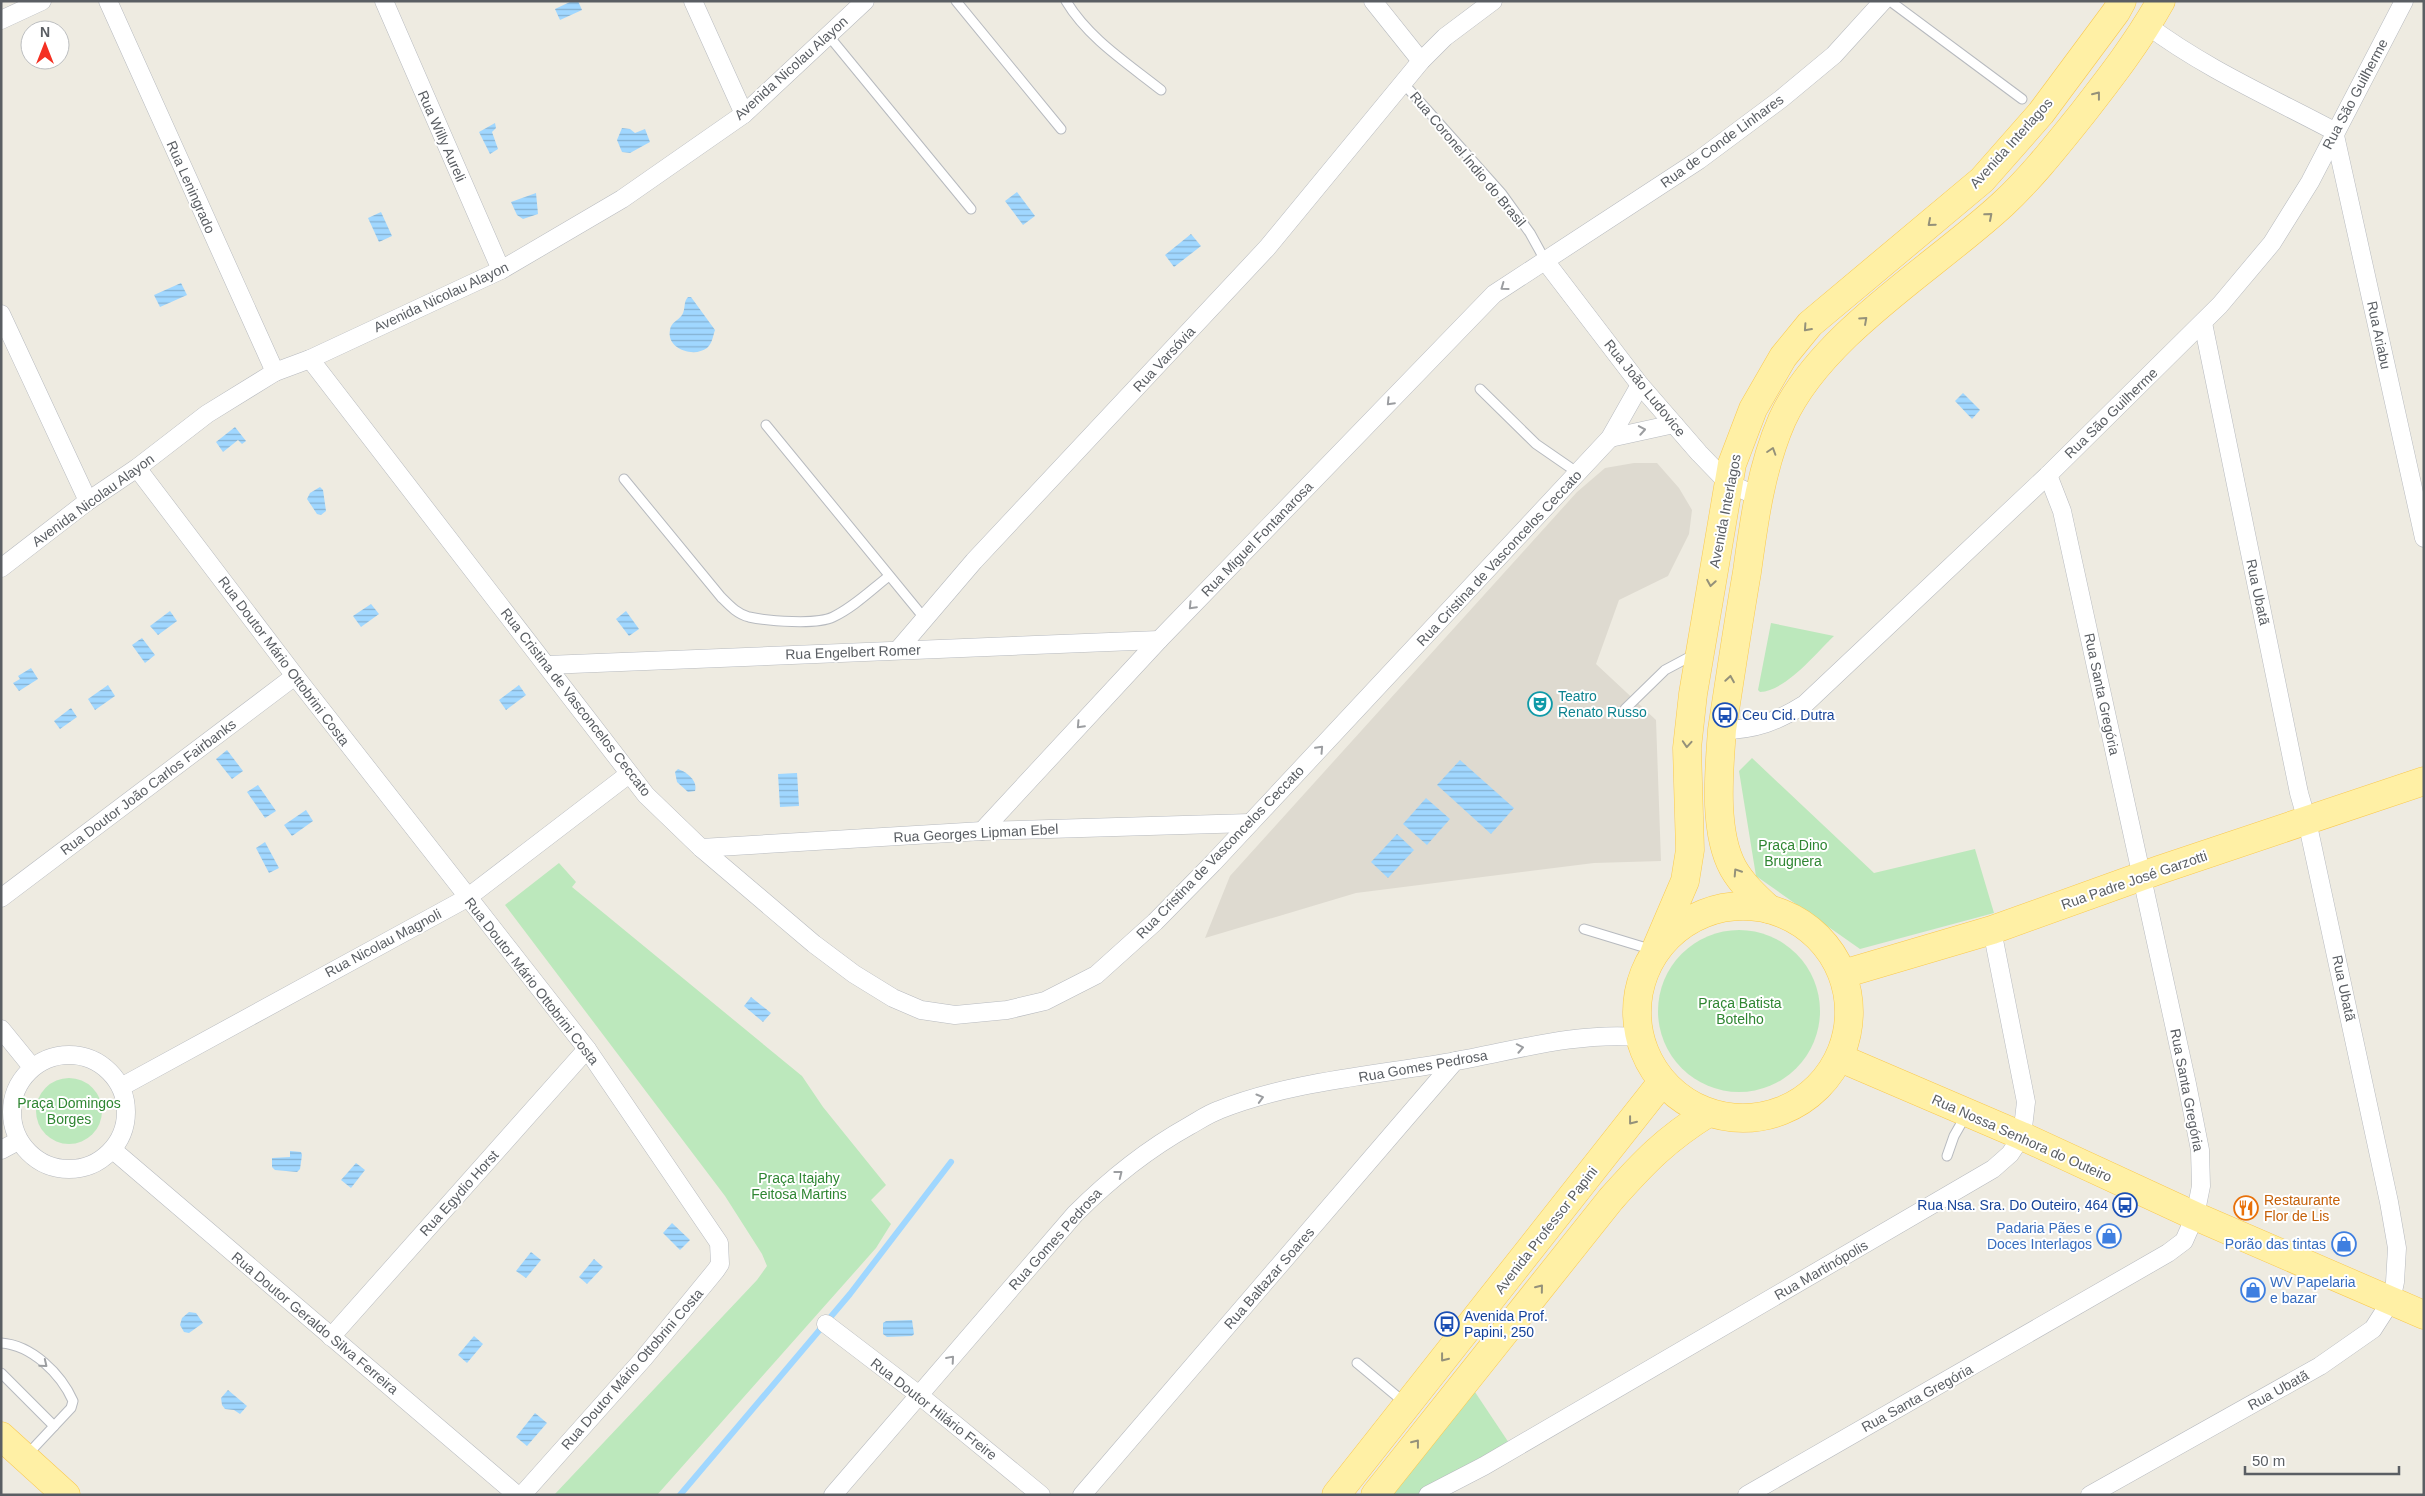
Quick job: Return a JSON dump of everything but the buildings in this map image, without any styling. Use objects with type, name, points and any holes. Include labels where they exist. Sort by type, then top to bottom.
[{"type":"main road","name":"Avenida Interlagos","points":[[1655,951],[1685,882],[1690,850],[1687,748],[1700,651],[1732,464],[1753,408],[1783,357],[1810,324],[1982,180],[2041,113],[2116,12],[2122,1]]},
{"type":"main road","points":[[1769,909],[1743,882],[1725,850],[1721,815],[1720,767],[1722,730],[1758,497],[1782,420],[1802,385],[1832,348],[1921,271],[2004,203],[2054,149],[2116,71],[2147,26],[2161,1]]},
{"type":"main road","name":"Rua Padre José Garzotti","points":[[1843,974],[1992,930],[2142,876],[2424,781]]},
{"type":"main road","points":[[1737,906],[1769,909],[1800,922],[1826,945],[1843,974],[1850,1016],[1840,1058],[1817,1090],[1784,1111],[1746,1119],[1708,1113],[1691,1106],[1662,1082],[1648,1061],[1639,1037],[1636,1007],[1642,978],[1655,951],[1677,928],[1705,913],[1737,906]]},
{"type":"main road","name":"Rua Nossa Senhora do Outeiro","points":[[1840,1058],[2022,1136],[2195,1216],[2424,1315]]},
{"type":"main road","name":"Avenida Professor Papini","points":[[1336,1495],[1662,1082]]},
{"type":"main road","points":[[1375,1495],[1611,1199],[1651,1154],[1677,1132],[1708,1113]]},
{"type":"main road","points":[[1,1436],[66,1495]]},
{"type":"main road","points":[[1375,1445],[1398,1466]]},
{"type":"street","points":[[1,20],[42,1]]},
{"type":"street","name":"Rua Leningrado","points":[[108,1],[275,372]]},
{"type":"street","name":"Rua Willy Aureli","points":[[384,1],[501,270]]},
{"type":"street","points":[[693,1],[744,114]]},
{"type":"street","name":"Avenida Nicolau Alayon","points":[[1,568],[88,501],[137,468],[207,414],[275,372],[310,359],[501,270],[622,198],[744,114],[864,1]]},
{"type":"street","points":[[1373,1],[1421,61]]},
{"type":"street","name":"Rua Varsóvia","points":[[898,650],[974,561],[1268,248],[1421,61],[1445,37],[1493,1]]},
{"type":"street","name":"Rua de Conde Linhares","points":[[1546,262],[1699,160],[1781,100],[1834,55],[1883,1]]},
{"type":"street","name":"Rua São Guilherme","points":[[1722,730],[1741,730],[1762,726],[1782,718],[1805,704],[2048,475],[2203,323],[2272,243],[2310,182],[2334,131],[2404,1]]},
{"type":"street","points":[[2147,26],[2166,40],[2334,131]]},
{"type":"street","name":"Rua Ariabu","points":[[2334,131],[2424,538]]},
{"type":"street","name":"Rua João Ludovice","points":[[1546,262],[1640,386],[1728,484],[1758,497]]},
{"type":"street","name":"Rua Miguel Fontanarosa","points":[[982,831],[1159,640],[1494,294],[1517,277],[1546,262]]},
{"type":"street","points":[[1,314],[88,501]]},
{"type":"street","name":"Rua Ubatã","points":[[2090,1495],[2320,1366],[2373,1329],[2391,1301],[2397,1267],[2397,1248],[2390,1211],[2307,821],[2297,784],[2203,323]]},
{"type":"street","name":"Rua Cristina de Vasconcelos Ceccato","points":[[310,359],[646,795],[701,848],[814,944],[854,974],[893,998],[921,1010],[955,1015],[1007,1010],[1045,1000],[1096,975],[1155,922],[1610,438],[1640,386]]},
{"type":"street","points":[[1610,438],[1674,424]]},
{"type":"street","name":"Rua Doutor Mário Ottobrini Costa","points":[[137,468],[295,676],[587,1049],[719,1243],[720,1264],[644,1358],[522,1495]]},
{"type":"street","name":"Rua Santa Gregória","points":[[1747,1495],[2168,1253],[2184,1241],[2195,1216],[2201,1186],[2200,1150],[2062,511],[2048,475]]},
{"type":"street","name":"Rua Engelbert Romer","points":[[547,665],[1159,640]]},
{"type":"street","name":"Rua Doutor João Carlos Fairbanks","points":[[1,898],[295,676]]},
{"type":"street","name":"Rua Nicolau Magnoli","points":[[121,1087],[467,898],[629,774]]},
{"type":"street","name":"Rua Georges Lipman Ebel","points":[[701,848],[982,831],[1250,823]]},
{"type":"street","name":"Rua Martinópolis","points":[[1428,1495],[1484,1466],[1993,1170],[2010,1154],[2022,1136],[2026,1102],[1992,930]]},
{"type":"street","points":[[1,1029],[32,1067]]},
{"type":"street","name":"Rua Gomes Pedrosa","points":[[833,1495],[1075,1214],[1102,1186],[1156,1145],[1218,1110],[1295,1087],[1455,1061],[1577,1037],[1610,1035],[1639,1037]]},
{"type":"street","name":"Rua Egydio Horst","points":[[331,1337],[587,1049]]},
{"type":"street","points":[[64,1054],[81,1056],[97,1062],[111,1072],[121,1087],[126,1103],[126,1119],[122,1136],[113,1150],[98,1162],[81,1168],[63,1170],[45,1165],[30,1155],[18,1141],[12,1126],[12,1102],[21,1079],[32,1067],[47,1058],[64,1054]]},
{"type":"street","name":"Rua Baltazar Soares","points":[[1082,1495],[1455,1061]]},
{"type":"street","points":[[1,1150],[18,1141]]},
{"type":"street","name":"Rua Doutor Geraldo Silva Ferreira","points":[[113,1150],[517,1495]]},
{"type":"street","name":"Rua Doutor Hilário Freire","points":[[826,1324],[919,1395],[1042,1495]]},
{"type":"lane","points":[[956,1],[1061,129]]},
{"type":"lane","points":[[1066,1],[1076,18],[1104,44],[1161,90]]},
{"type":"lane","points":[[1890,1],[2022,99]]},
{"type":"lane","points":[[828,35],[971,209]]},
{"type":"lane","name":"Rua Coronel Índio do Brasil","points":[[1404,84],[1502,194],[1530,234],[1546,262]]},
{"type":"lane","points":[[1480,389],[1536,444],[1578,473]]},
{"type":"lane","points":[[766,426],[925,619]]},
{"type":"lane","points":[[624,479],[721,597],[734,610],[748,616],[806,622],[831,618],[852,606],[889,576]]},
{"type":"lane","points":[[1625,709],[1665,670],[1700,651]]},
{"type":"lane","points":[[1584,929],[1655,951]]},
{"type":"lane","points":[[1947,1156],[1954,1136],[1968,1113]]},
{"type":"lane","points":[[1,1343],[25,1350],[50,1367],[73,1400],[71,1408],[24,1457]]},
{"type":"lane","points":[[1357,1363],[1407,1405]]},
{"type":"lane","points":[[1,1373],[54,1426]]},
{"type":"shaded area","points":[[1634,463],[1657,463],[1679,488],[1692,510],[1689,534],[1668,576],[1619,600],[1596,664],[1656,720],[1661,861],[1594,863],[1356,893],[1205,938],[1230,876],[1577,492],[1605,468]]},
{"type":"green space","points":[[1771,623],[1834,636],[1810,661],[1790,678],[1770,690],[1760,692],[1758,690]]},
{"type":"green space","name":"Praça Dino Brugnera","points":[[1752,758],[1874,873],[1975,849],[1994,913],[1860,949],[1756,876],[1739,771]]},
{"type":"green space","name":"Praça Itajahy Feitosa Martins","points":[[559,863],[576,882],[572,887],[802,1076],[823,1107],[886,1185],[871,1200],[891,1224],[876,1248],[657,1495],[554,1495],[757,1280],[767,1266],[762,1254],[725,1196],[505,905]]},
{"type":"green space","name":"Praça Batista Botelho","points":[[1747,930],[1763,933],[1777,939],[1791,948],[1802,959],[1817,987],[1820,1011],[1819,1027],[1811,1049],[1802,1063],[1791,1074],[1763,1089],[1731,1092],[1715,1089],[1701,1083],[1687,1074],[1676,1063],[1661,1035],[1658,1003],[1661,987],[1667,973],[1676,959],[1687,948],[1715,933]]},
{"type":"green space","name":"Praça Domingos Borges","points":[[63,1078],[75,1078],[87,1083],[97,1093],[102,1105],[100,1124],[87,1139],[75,1144],[63,1144],[51,1139],[41,1129],[36,1117],[36,1105],[41,1093],[51,1083]]},
{"type":"green space","points":[[1473,1389],[1509,1443],[1416,1495],[1392,1495]]},
{"type":"water","points":[[572,1],[578,1],[582,10],[560,20],[555,9]]},
{"type":"water","points":[[495,123],[496,128],[492,132],[498,149],[490,154],[479,132]]},
{"type":"water","points":[[622,128],[630,129],[635,133],[645,129],[650,142],[630,153],[622,152],[617,140]]},
{"type":"water","points":[[1017,192],[1035,216],[1023,225],[1005,201]]},
{"type":"water","points":[[536,193],[538,214],[523,219],[517,215],[511,202]]},
{"type":"water","points":[[381,212],[392,236],[379,242],[368,218]]},
{"type":"water","points":[[1191,234],[1201,246],[1174,267],[1165,255]]},
{"type":"water","points":[[181,283],[187,295],[160,307],[154,295]]},
{"type":"water","points":[[688,297],[691,297],[715,330],[710,344],[702,351],[689,352],[682,350],[672,342],[670,337],[671,327],[682,315]]},
{"type":"water","points":[[1963,393],[1980,410],[1972,419],[1955,401]]},
{"type":"water","points":[[235,427],[246,441],[242,444],[238,440],[223,452],[216,442]]},
{"type":"water","points":[[320,487],[323,490],[326,511],[321,515],[317,514],[307,499],[310,493]]},
{"type":"water","points":[[371,604],[379,614],[361,627],[353,616]]},
{"type":"water","points":[[170,611],[177,621],[158,635],[150,626]]},
{"type":"water","points":[[626,611],[639,629],[629,636],[616,619]]},
{"type":"water","points":[[142,638],[155,655],[145,663],[132,645]]},
{"type":"water","points":[[31,668],[38,679],[19,691],[13,683],[20,679],[18,676]]},
{"type":"water","points":[[108,685],[115,696],[95,710],[88,699]]},
{"type":"water","points":[[519,685],[526,695],[506,710],[499,700]]},
{"type":"water","points":[[71,708],[77,717],[60,729],[54,721]]},
{"type":"water","points":[[227,750],[243,771],[232,779],[216,759]]},
{"type":"water","points":[[1460,760],[1514,808],[1491,834],[1437,785]]},
{"type":"water","points":[[678,769],[691,777],[696,787],[695,791],[688,792],[677,782],[675,772]]},
{"type":"water","points":[[797,773],[799,806],[780,807],[778,774]]},
{"type":"water","points":[[258,785],[276,811],[265,818],[247,792]]},
{"type":"water","points":[[1426,798],[1450,819],[1427,845],[1403,824]]},
{"type":"water","points":[[306,810],[313,821],[292,836],[284,825]]},
{"type":"water","points":[[1397,834],[1414,850],[1388,878],[1371,862]]},
{"type":"water","points":[[265,842],[279,868],[269,873],[256,848]]},
{"type":"water","points":[[751,997],[771,1013],[763,1022],[744,1006]]},
{"type":"water","points":[[290,1151],[301,1152],[300,1169],[297,1172],[275,1170],[272,1167],[272,1158],[290,1157]]},
{"type":"water","points":[[356,1163],[365,1170],[351,1188],[341,1180]]},
{"type":"water","points":[[672,1223],[690,1240],[680,1250],[663,1233]]},
{"type":"water","points":[[531,1252],[541,1260],[526,1278],[516,1271]]},
{"type":"water","points":[[594,1259],[603,1267],[587,1284],[579,1277]]},
{"type":"water","points":[[189,1312],[196,1313],[203,1323],[189,1333],[184,1332],[180,1325],[182,1318]]},
{"type":"water","points":[[912,1320],[914,1334],[912,1336],[887,1337],[883,1334],[883,1323],[886,1321]]},
{"type":"water","points":[[474,1336],[483,1344],[467,1363],[458,1355]]},
{"type":"water","points":[[228,1390],[247,1406],[240,1414],[234,1410],[225,1409],[222,1405],[221,1398]]},
{"type":"water","points":[[535,1413],[547,1423],[527,1446],[516,1437]]},
{"type":"waterway","points":[[680,1495],[850,1294],[951,1162]]},
{"type":"place","name":"Teatro Renato Russo","points":[[1540,704]]},
{"type":"place","name":"Ceu Cid. Dutra","points":[[1725,715]]},
{"type":"place","name":"Rua Nsa. Sra. Do Outeiro, 464","points":[[2125,1205]]},
{"type":"place","name":"Restaurante Flor de Lis","points":[[2246,1208]]},
{"type":"place","name":"Padaria Pães e Doces Interlagos","points":[[2109,1236]]},
{"type":"place","name":"Porão das tintas","points":[[2344,1244]]},
{"type":"place","name":"WV Papelaria e bazar","points":[[2253,1290]]},
{"type":"place","name":"Avenida Prof. Papini, 250","points":[[1447,1324]]}]
